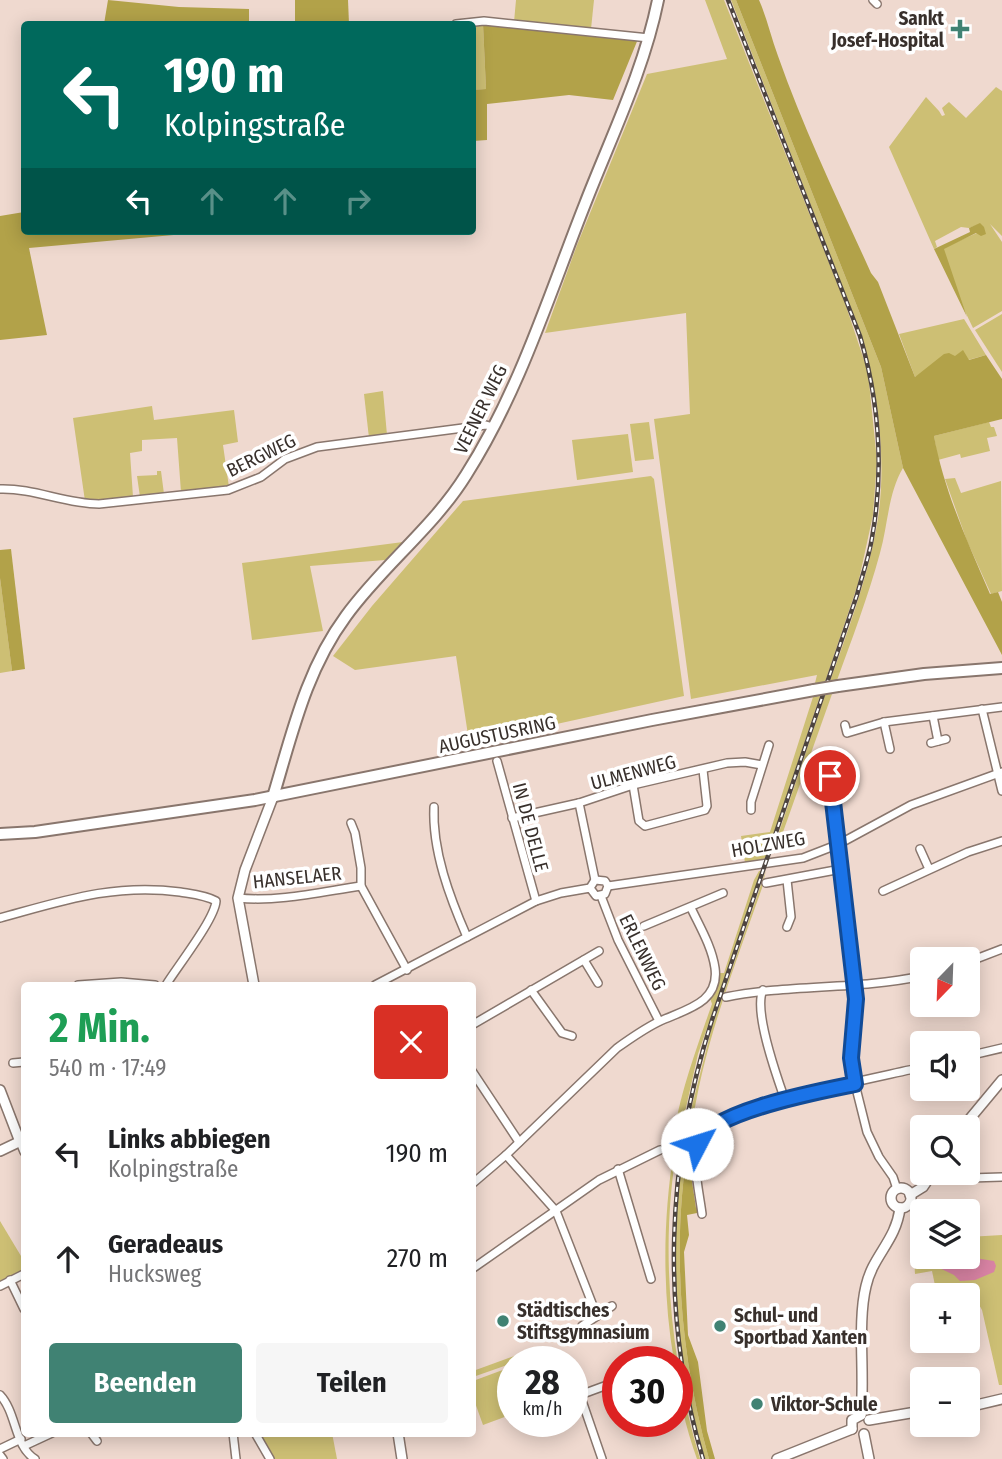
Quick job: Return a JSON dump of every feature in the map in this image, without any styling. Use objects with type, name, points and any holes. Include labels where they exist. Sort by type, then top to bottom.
[{"type":"main road","name":"VEENER WEG","points":[[273,797],[305,691],[331,638],[357,601],[439,513],[469,471],[493,428],[523,361],[649,38],[658,0]]},
{"type":"main road","name":"AUGUSTUSRING","points":[[0,834],[47,830],[273,797],[678,715],[838,686],[924,674],[1002,668]]},
{"type":"street","points":[[476,22],[649,38]]},
{"type":"street","name":"BERGWEG","points":[[0,489],[29,492],[79,504],[228,490],[261,477],[285,459],[317,447],[486,425],[493,428]]},
{"type":"street","points":[[846,732],[884,722],[1002,707]]},
{"type":"street","points":[[982,709],[1000,772],[1002,791]]},
{"type":"street","points":[[933,716],[939,741]]},
{"type":"street","points":[[884,722],[890,750]]},
{"type":"street","points":[[751,810],[751,802],[769,745]]},
{"type":"street","name":"IN DE DELLE","points":[[497,761],[536,901]]},
{"type":"street","name":"ULMENWEG","points":[[512,818],[727,763],[762,765]]},
{"type":"street","points":[[633,785],[639,821],[645,826],[705,810],[708,806],[703,770]]},
{"type":"street","points":[[832,771],[830,776],[855,986],[856,1018],[851,1058],[855,1084],[867,1132],[897,1189]]},
{"type":"street","name":"HOLZWEG","points":[[608,886],[789,861],[839,844],[911,805],[1000,772]]},
{"type":"street","points":[[253,982],[237,898],[273,797]]},
{"type":"street","points":[[382,982],[536,901],[590,888],[595,880],[579,803]]},
{"type":"street","points":[[434,807],[444,871],[467,937]]},
{"type":"street","points":[[351,823],[355,833],[361,886],[407,970]]},
{"type":"street","points":[[883,891],[929,869],[1002,841]]},
{"type":"street","points":[[920,849],[929,869]]},
{"type":"street","points":[[766,883],[841,869]]},
{"type":"street","points":[[590,888],[596,896],[605,894],[608,886],[605,881],[595,880]]},
{"type":"street","points":[[787,880],[791,917],[788,927]]},
{"type":"street","name":"HANSELAER","points":[[237,898],[281,898],[361,886]]},
{"type":"street","points":[[0,919],[86,895],[129,888],[205,896],[216,901],[207,922],[168,982]]},
{"type":"street","points":[[644,926],[723,893]]},
{"type":"street","name":"ERLENWEG","points":[[601,896],[618,940],[659,1021]]},
{"type":"street","points":[[476,1181],[617,1048],[659,1021],[701,1003],[710,993],[715,981],[713,958],[691,908]]},
{"type":"street","points":[[980,957],[1002,949]]},
{"type":"street","points":[[476,1023],[599,951]]},
{"type":"street","points":[[584,960],[598,983]]},
{"type":"street","points":[[726,998],[763,990],[855,986],[910,978]]},
{"type":"street","points":[[531,990],[562,1033],[572,1036]]},
{"type":"street","points":[[763,990],[760,1007],[771,1055],[786,1100]]},
{"type":"street","points":[[980,1053],[1002,1048]]},
{"type":"street","points":[[13,1063],[21,1062]]},
{"type":"street","points":[[702,1214],[695,1152],[700,1138],[708,1130],[733,1117],[786,1100],[910,1070]]},
{"type":"street","points":[[476,1077],[519,1142]]},
{"type":"street","points":[[973,1115],[1002,1080]]},
{"type":"street","points":[[0,1090],[21,1138]]},
{"type":"street","points":[[0,1151],[21,1140]]},
{"type":"street","points":[[476,1266],[599,1180],[660,1150]]},
{"type":"street","points":[[506,1155],[556,1211],[597,1316]]},
{"type":"street","points":[[618,1169],[651,1279]]},
{"type":"street","points":[[980,1178],[1002,1178]]},
{"type":"street","points":[[910,1195],[924,1185]]},
{"type":"street","points":[[897,1189],[906,1190],[910,1195],[909,1204],[900,1208],[891,1200],[897,1189]]},
{"type":"street","points":[[869,1459],[864,1293],[875,1263],[895,1232],[900,1208]]},
{"type":"street","points":[[0,1286],[21,1275]]},
{"type":"street","points":[[10,1280],[21,1303]]},
{"type":"street","points":[[582,1326],[612,1306]]},
{"type":"street","points":[[602,1387],[580,1395],[602,1459]]},
{"type":"street","points":[[0,1395],[25,1451],[35,1459]]},
{"type":"street","points":[[980,1400],[1002,1397]]},
{"type":"street","points":[[980,1403],[1002,1397]]},
{"type":"street","points":[[852,1429],[852,1420],[866,1424],[910,1415]]},
{"type":"street","points":[[852,1429],[858,1434],[866,1424]]},
{"type":"street","points":[[777,1459],[852,1429]]},
{"type":"street","points":[[0,1449],[40,1437]]},
{"type":"street","points":[[94,1437],[97,1441]]},
{"type":"street","points":[[233,1437],[236,1459]]},
{"type":"street","points":[[257,1437],[270,1459]]},
{"type":"street","points":[[399,1437],[402,1459]]},
{"type":"shaded area","points":[[108,0],[179,7],[249,9],[249,21],[104,21]]},
{"type":"shaded area","points":[[295,0],[348,0],[349,21],[295,21]]},
{"type":"shaded area","points":[[516,0],[594,0],[591,29],[514,22]]},
{"type":"shaded area","points":[[705,0],[724,0],[845,303],[868,372],[877,461],[873,515],[858,584],[824,685],[814,687],[817,675],[691,699],[654,419],[690,414],[686,313],[545,333],[577,245],[647,74],[727,59]]},
{"type":"shaded area","points":[[731,0],[736,0],[881,367],[903,468],[891,498],[883,542],[870,586],[836,683],[829,684],[861,589],[880,506],[881,456],[877,406],[861,334]]},
{"type":"shaded area","points":[[736,0],[759,0],[799,111],[871,273],[878,282],[915,377],[944,354],[955,356],[963,350],[969,360],[986,355],[1002,379],[1002,419],[934,436],[950,497],[965,536],[990,594],[998,592],[1002,602],[1002,655],[903,468],[881,367]]},
{"type":"shaded area","points":[[483,24],[486,89],[476,90],[476,25]]},
{"type":"shaded area","points":[[483,24],[638,39],[613,100],[569,95],[487,104],[487,140],[476,141],[476,90],[486,89]]},
{"type":"shaded area","points":[[996,87],[1002,91],[1002,236],[990,224],[1002,242],[1002,311],[973,328],[959,299],[943,248],[977,233],[980,224],[969,228],[961,227],[935,241],[937,247],[934,249],[889,147],[926,97],[942,116],[945,115],[942,108],[949,102],[966,118]]},
{"type":"shaded area","points":[[21,212],[21,235],[174,235],[29,248],[47,335],[0,340],[0,216]]},
{"type":"shaded area","points":[[980,223],[986,234],[981,236],[976,233],[944,249],[967,317],[934,249],[970,232],[969,228]]},
{"type":"shaded area","points":[[1002,314],[1002,372],[975,330]]},
{"type":"shaded area","points":[[964,319],[986,355],[968,360],[955,356],[915,377],[899,334]]},
{"type":"shaded area","points":[[383,391],[387,435],[369,438],[364,394]]},
{"type":"shaded area","points":[[152,406],[154,420],[234,410],[238,442],[223,445],[229,487],[181,492],[177,438],[142,440],[142,451],[130,453],[133,497],[85,501],[73,418]]},
{"type":"shaded area","points":[[649,422],[654,459],[635,461],[630,424]]},
{"type":"shaded area","points":[[989,422],[997,436],[987,438],[990,451],[961,458],[960,454],[938,460],[934,436]]},
{"type":"shaded area","points":[[628,434],[633,472],[577,480],[572,440]]},
{"type":"shaded area","points":[[157,471],[161,471],[164,494],[140,497],[137,476],[157,475]]},
{"type":"shaded area","points":[[651,476],[654,479],[684,696],[543,727],[468,735],[456,656],[355,670],[333,656],[372,606],[463,501]]},
{"type":"shaded area","points":[[955,478],[961,493],[1001,481],[1002,591],[991,594],[967,541],[945,479]]},
{"type":"shaded area","points":[[403,542],[385,560],[310,566],[323,631],[252,640],[242,563]]},
{"type":"shaded area","points":[[11,549],[25,669],[12,671],[0,578],[0,550]]},
{"type":"shaded area","points":[[0,578],[12,671],[0,673]]},
{"type":"shaded area","points":[[832,694],[777,849],[773,850],[825,695]]},
{"type":"shaded area","points":[[820,696],[766,858],[745,863],[741,836],[770,832],[813,697]]},
{"type":"shaded area","points":[[766,870],[711,1039],[691,1133],[684,1137],[712,1027]]},
{"type":"shaded area","points":[[759,871],[762,871],[698,1054],[679,1139],[676,1139],[678,1113],[712,1004],[710,998],[718,983],[719,973],[724,973]]},
{"type":"shaded area","points":[[683,1140],[689,1140],[680,1220],[681,1301],[686,1346],[681,1346],[676,1301],[675,1220]]},
{"type":"shaded area","points":[[689,1140],[695,1142],[693,1154],[688,1155],[696,1208],[700,1208],[697,1213],[687,1215],[689,1235],[684,1252],[688,1335],[692,1346],[686,1346],[681,1301],[680,1220]]},
{"type":"shaded area","points":[[678,1142],[669,1221],[671,1302],[676,1346],[672,1346],[665,1255],[670,1175],[675,1143]]},
{"type":"shaded area","points":[[0,1221],[21,1256],[21,1276],[0,1286]]},
{"type":"shaded area","points":[[1002,1235],[1002,1385],[999,1385],[980,1306],[980,1283],[934,1283],[932,1271],[915,1274],[915,1269],[980,1269],[980,1236]]},
{"type":"shaded area","points":[[980,1259],[994,1261],[996,1266],[994,1272],[975,1280],[960,1281],[941,1269],[980,1269]]},
{"type":"shaded area","points":[[693,1348],[698,1362],[707,1431],[715,1459],[709,1459],[693,1390]]},
{"type":"shaded area","points":[[497,1362],[497,1369],[476,1376],[476,1370]]},
{"type":"shaded area","points":[[497,1372],[497,1420],[483,1425],[476,1405],[476,1380]]},
{"type":"shaded area","points":[[693,1390],[709,1459],[705,1459],[694,1420]]},
{"type":"shaded area","points":[[693,1432],[700,1459],[697,1459],[690,1437],[693,1437]]},
{"type":"shaded area","points":[[259,1437],[333,1437],[337,1459],[272,1459]]},
{"type":"railway","points":[[703,1459],[689,1404],[675,1294],[674,1239],[685,1129],[712,1020],[857,595],[872,538],[878,487],[878,436],[872,386],[860,336],[728,0]]},
{"type":"place","name":"Sankt Josef-Hospital","points":[[960,29]]},
{"type":"place","name":"Städtisches Stiftsgymnasium","points":[[503,1321]]},
{"type":"place","name":"Schul- und Sportbad Xanten","points":[[720,1326]]},
{"type":"place","name":"Viktor-Schule","points":[[757,1404]]},
{"type":"route","points":[[697,1144],[708,1130],[759,1107],[855,1084],[851,1058],[856,999],[830,776]]}]
